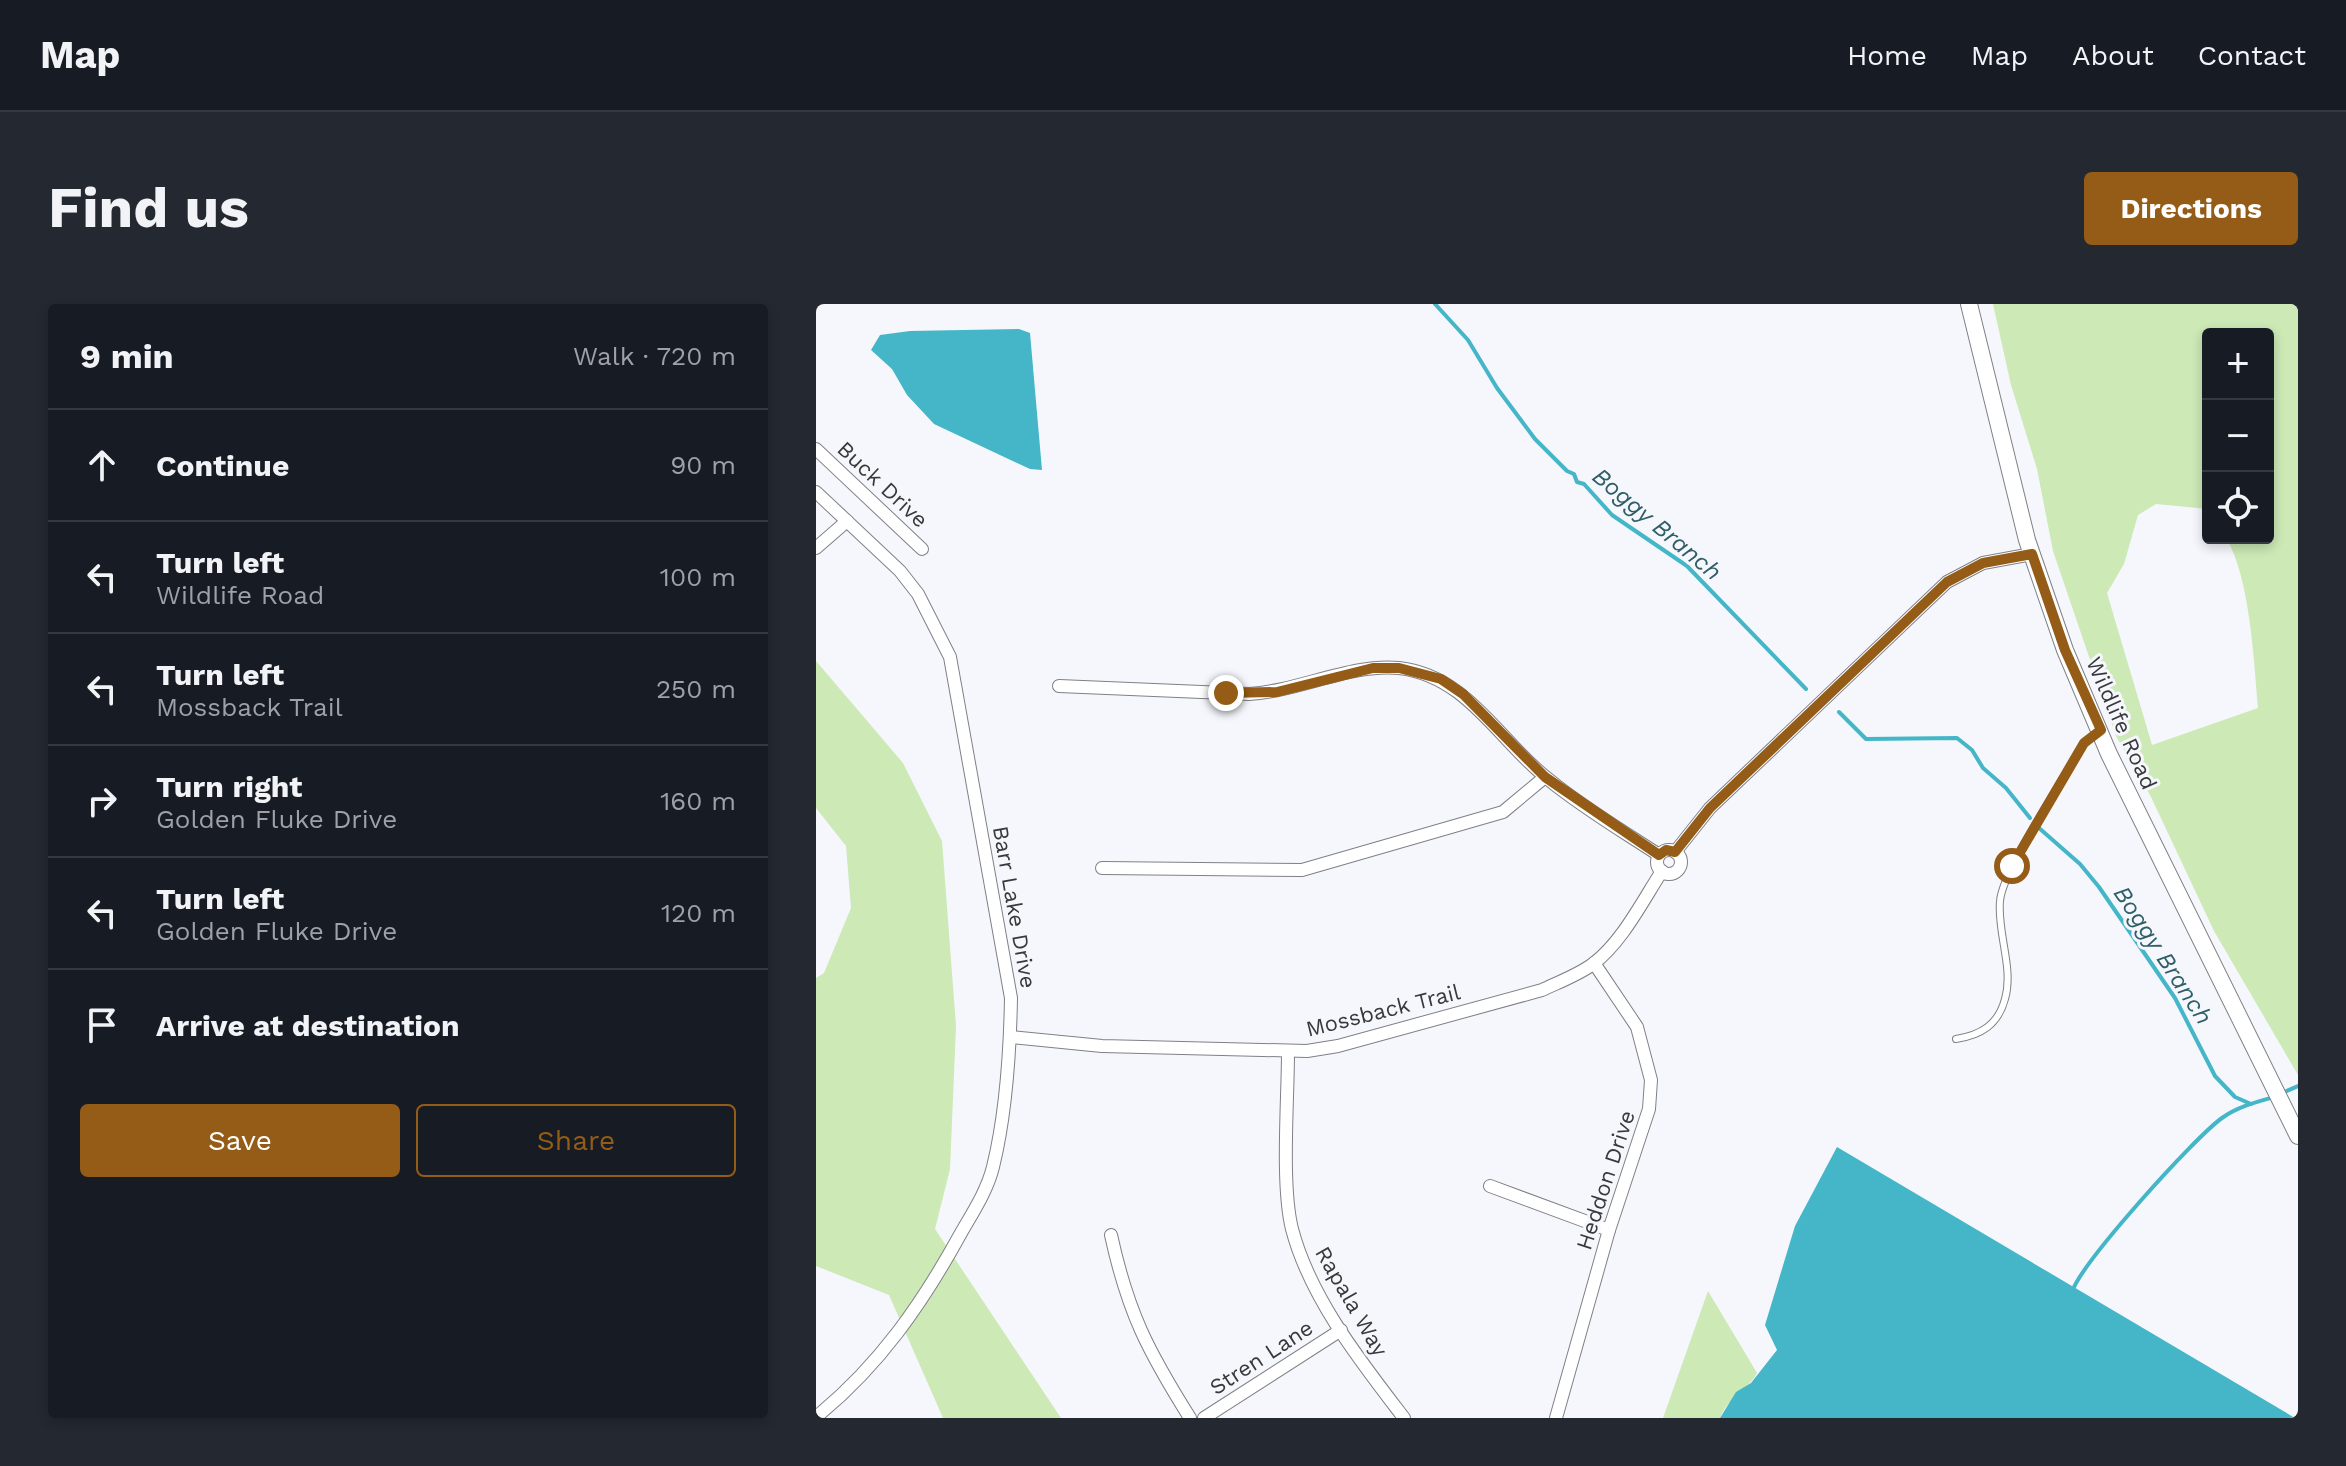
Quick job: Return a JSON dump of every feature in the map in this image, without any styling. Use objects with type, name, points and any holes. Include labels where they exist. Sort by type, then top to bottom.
[{"type":"street","name":"Wildlife Road","points":[[1969,304],[2032,554],[2065,650],[2109,754],[2298,1136]]},
{"type":"street","name":"Buck Drive","points":[[816,449],[922,549]]},
{"type":"street","name":"Barr Lake Drive","points":[[816,492],[900,571],[918,594],[950,657],[1011,998],[1010,1037],[993,1168],[980,1199],[906,1324],[869,1371],[817,1416]]},
{"type":"street","points":[[816,548],[847,521]]},
{"type":"street","name":"Mossback Trail","points":[[1010,1037],[1102,1046],[1288,1052],[1338,1046],[1542,990],[1594,963],[1630,921],[1662,871],[1671,874],[1680,867],[1681,859],[1675,852],[1710,808],[1947,582],[1983,563],[2032,554]]},
{"type":"street","points":[[1059,686],[1263,693],[1373,668],[1399,668],[1441,679],[1463,694],[1545,777],[1659,855]]},
{"type":"street","points":[[1102,868],[1302,870],[1503,812],[1545,777]]},
{"type":"street","points":[[1662,871],[1657,863],[1659,855],[1666,850],[1675,852]]},
{"type":"street","name":"Heddon Drive","points":[[1556,1418],[1609,1230],[1642,1137],[1651,1080],[1637,1027],[1594,963]]},
{"type":"street","name":"Rapala Way","points":[[1288,1052],[1291,1227],[1301,1259],[1341,1330],[1404,1418]]},
{"type":"street","points":[[1490,1186],[1609,1230]]},
{"type":"street","points":[[1111,1235],[1134,1320],[1148,1352],[1190,1418]]},
{"type":"street","name":"Stren Lane","points":[[1204,1418],[1341,1330]]},
{"type":"lane","points":[[1956,1039],[1976,1036],[1994,1023],[2006,998],[1999,899],[2012,866],[2084,743],[2101,730]]},
{"type":"green space","points":[[1993,304],[2298,304],[2298,1075],[2214,931],[2151,797],[2116,736],[2053,551],[2037,469],[2011,385]]},
{"type":"green space","points":[[816,661],[903,763],[942,841],[956,1026],[950,1169],[935,1229],[1061,1418],[943,1418],[889,1295],[816,1266],[816,978],[824,973],[851,908],[846,846],[816,808]]},
{"type":"green space","points":[[1708,1291],[1757,1373],[1720,1418],[1663,1418]]},
{"type":"water","points":[[1019,329],[1030,333],[1042,470],[1030,469],[934,424],[907,395],[892,369],[871,350],[880,335],[910,331]]},
{"type":"water","points":[[1837,1147],[2295,1418],[1720,1418],[1736,1392],[1751,1383],[1777,1350],[1765,1325],[1795,1226]]},
{"type":"waterway","name":"Boggy Branch","points":[[1435,304],[1468,340],[1497,388],[1535,439],[1567,471],[1574,474],[1577,482],[1584,484],[1612,515],[1687,566],[1806,689]]},
{"type":"waterway","name":"Boggy Branch","points":[[1839,712],[1866,739],[1957,738],[1972,750],[1983,768],[2006,788],[2030,818]]},
{"type":"waterway","name":"Boggy Branch","points":[[2039,828],[2080,864],[2099,887],[2175,998],[2215,1076],[2235,1097],[2251,1104]]},
{"type":"waterway","points":[[2282,1093],[2298,1086]]},
{"type":"waterway","points":[[2072,1292],[2116,1229],[2208,1130],[2234,1111],[2274,1097]]},
{"type":"route","points":[[1226,693],[1277,692],[1373,668],[1399,668],[1441,679],[1463,694],[1545,777],[1659,855],[1666,850],[1675,852],[1710,808],[1947,582],[1983,563],[2032,554],[2065,650],[2101,730],[2084,743],[2012,866]]}]
